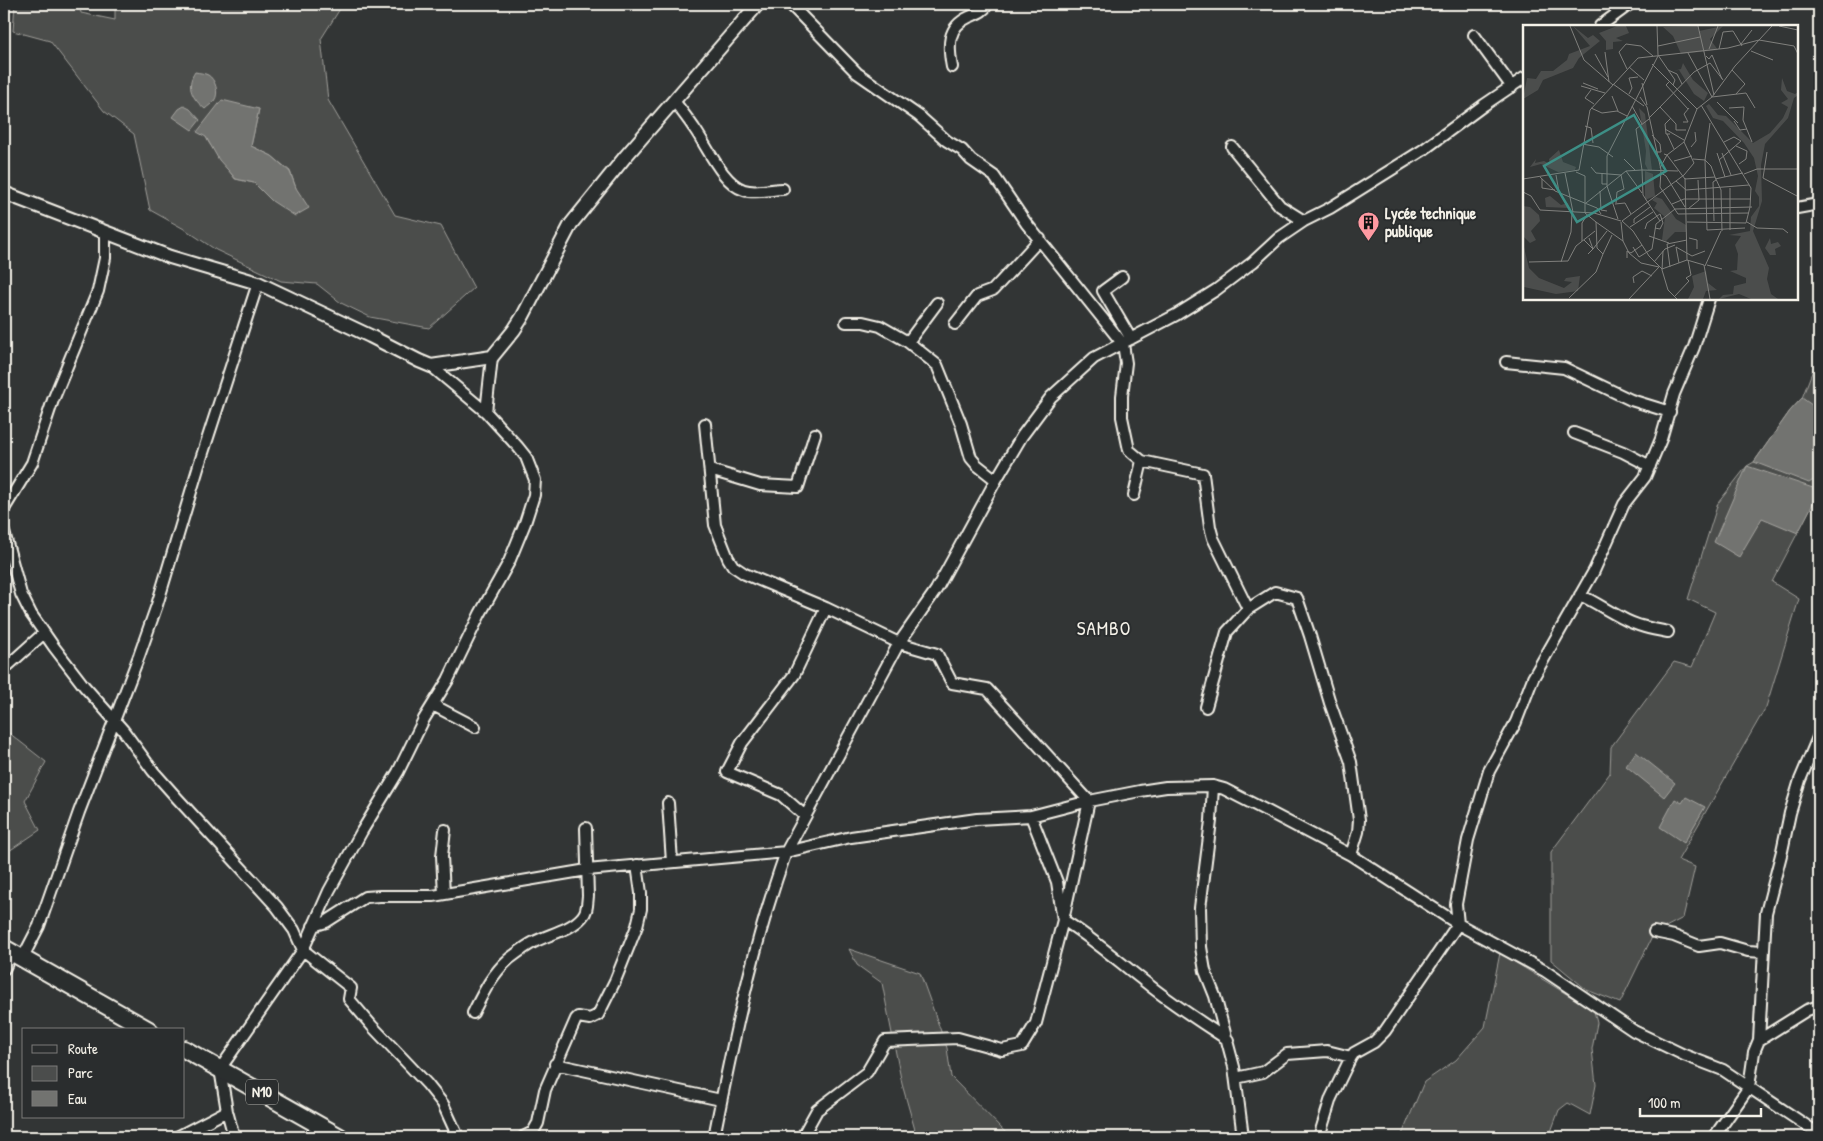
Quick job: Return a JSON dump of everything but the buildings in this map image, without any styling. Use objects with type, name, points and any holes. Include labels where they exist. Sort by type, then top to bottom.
[{"type":"highway","points":[[13,953],[144,1028]]},
{"type":"highway","name":"N10","points":[[185,1050],[340,1137]]},
{"type":"street","points":[[486,412],[492,357],[523,316],[571,224],[758,4]]},
{"type":"street","points":[[790,4],[857,72],[919,116],[947,141],[962,150],[971,160],[994,176],[1026,223],[1127,341]]},
{"type":"street","points":[[952,67],[949,49],[950,38],[964,19],[980,13],[988,4]]},
{"type":"street","points":[[1601,25],[1630,4]]},
{"type":"street","points":[[1474,35],[1512,87]]},
{"type":"street","points":[[714,1137],[741,1009],[786,852],[899,643],[936,590],[1022,436],[1051,397],[1094,358],[1216,290],[1253,262],[1279,238],[1423,150],[1523,79]]},
{"type":"street","points":[[674,101],[694,128],[721,171],[733,185],[743,190],[751,191],[783,189]]},
{"type":"street","points":[[1232,147],[1280,206],[1304,221]]},
{"type":"street","points":[[4,193],[170,257],[258,283],[370,336],[419,362],[431,366],[486,412],[526,457],[535,480],[534,495],[509,562],[480,614],[448,680],[424,720],[398,772],[362,831],[313,926],[303,950],[220,1069],[227,1111],[234,1137]]},
{"type":"street","points":[[1798,208],[1819,204]]},
{"type":"street","points":[[4,509],[32,463],[53,400],[98,291],[106,258],[105,233]]},
{"type":"street","points":[[955,324],[977,296],[993,290],[1040,239]]},
{"type":"street","points":[[1122,277],[1103,291],[1127,341],[1122,417],[1129,450],[1142,461],[1203,474],[1213,538],[1248,609]]},
{"type":"street","points":[[4,969],[13,953],[39,926],[157,605],[199,465],[258,283]]},
{"type":"street","points":[[1318,1137],[1331,1098],[1351,1057],[1354,1053],[1374,1042],[1385,1031],[1458,924],[1456,904],[1468,840],[1489,772],[1516,722],[1533,678],[1594,571],[1624,504],[1642,483],[1650,466],[1670,412],[1674,394],[1694,347],[1710,300]]},
{"type":"street","points":[[908,342],[937,303]]},
{"type":"street","points":[[846,322],[863,322],[880,326],[908,342],[936,365],[954,407],[971,458],[976,465],[996,480]]},
{"type":"street","points":[[431,366],[492,357]]},
{"type":"street","points":[[1506,362],[1564,368],[1631,400],[1670,412]]},
{"type":"street","points":[[705,424],[715,525],[733,566],[745,574],[826,608],[899,643],[937,654],[952,683],[987,689],[1089,801]]},
{"type":"street","points":[[1574,433],[1623,452],[1650,466]]},
{"type":"street","points":[[710,470],[760,484],[798,487],[815,434]]},
{"type":"street","points":[[1134,495],[1142,461]]},
{"type":"street","points":[[4,532],[22,594],[44,633],[84,686],[177,798],[277,907],[294,930],[303,950],[351,988],[349,999],[443,1104],[458,1137]]},
{"type":"street","points":[[1206,707],[1228,632],[1248,609],[1275,592],[1297,598],[1351,762],[1359,820],[1358,832],[1351,855]]},
{"type":"street","points":[[1580,595],[1623,619],[1648,629],[1668,632]]},
{"type":"street","points":[[805,816],[781,795],[727,772],[742,743],[794,675],[826,608]]},
{"type":"street","points":[[4,669],[44,633]]},
{"type":"street","points":[[434,705],[475,727]]},
{"type":"street","points":[[1716,1135],[1749,1087],[1754,1052],[1760,1040],[1766,913],[1790,813],[1800,780],[1817,751],[1819,735]]},
{"type":"street","points":[[313,926],[326,922],[365,897],[433,896],[587,870],[786,852],[851,837],[978,819],[1031,816],[1089,801],[1166,787],[1213,786],[1224,789],[1351,855],[1458,924],[1546,971],[1634,1031],[1684,1055],[1723,1070],[1819,1134]]},
{"type":"street","points":[[1213,786],[1199,929],[1205,971],[1228,1040],[1236,1078],[1243,1137]]},
{"type":"street","points":[[802,1137],[817,1110],[867,1072],[885,1041],[958,1038],[1002,1050],[1022,1046],[1036,1023],[1064,920],[1089,801]]},
{"type":"street","points":[[668,803],[672,862]]},
{"type":"street","points":[[1031,816],[1057,882],[1064,920],[1158,992],[1228,1040]]},
{"type":"street","points":[[472,1013],[486,986],[509,960],[533,942],[571,926],[582,918],[587,906],[586,828]]},
{"type":"street","points":[[444,894],[442,856],[445,830]]},
{"type":"street","points":[[523,1137],[533,1132],[538,1123],[545,1090],[576,1019],[578,1017],[590,1019],[598,1015],[615,981],[637,926],[641,909],[637,865]]},
{"type":"street","points":[[1654,932],[1674,936],[1699,946],[1720,943],[1748,951],[1763,952]]},
{"type":"street","points":[[1760,1040],[1807,1010],[1819,1006]]},
{"type":"street","points":[[1236,1078],[1262,1072],[1287,1054],[1327,1052],[1351,1057]]},
{"type":"street","points":[[555,1064],[721,1100]]},
{"type":"street","points":[[177,1137],[227,1111]]},
{"type":"green space","points":[[15,4],[79,4],[81,13],[115,20],[115,4],[343,4],[321,39],[328,100],[395,215],[441,226],[474,288],[429,328],[370,317],[341,303],[317,284],[281,281],[216,250],[186,230],[150,210],[134,134],[104,111],[50,41],[13,31]],"holes":[[[259,109],[251,146],[272,156],[290,171],[296,188],[272,201],[254,183],[235,179],[206,137]]]},
{"type":"green space","points":[[1819,354],[1819,492],[1772,582],[1799,599],[1766,707],[1678,860],[1695,867],[1683,918],[1654,933],[1620,1003],[1587,990],[1551,960],[1551,852],[1610,773],[1611,747],[1674,662],[1692,667],[1715,612],[1688,599],[1718,503],[1747,466],[1754,462],[1790,411],[1802,398]]},
{"type":"green space","points":[[4,729],[46,762],[25,801],[40,830],[9,851],[4,850]]},
{"type":"green space","points":[[849,949],[920,973],[947,1048],[951,1077],[1010,1137],[917,1137],[902,1084],[882,983],[857,965]]},
{"type":"green space","points":[[1500,953],[1594,1011],[1597,1023],[1592,1049],[1596,1085],[1590,1115],[1568,1103],[1559,1110],[1549,1137],[1401,1137],[1424,1082],[1456,1060],[1485,1027]]},
{"type":"water","points":[[195,72],[208,75],[216,86],[216,98],[205,109],[192,92],[191,83]]},
{"type":"water","points":[[222,100],[259,109],[251,146],[272,156],[290,172],[296,188],[309,208],[295,216],[272,201],[254,183],[236,179],[219,160],[206,137],[197,132]]},
{"type":"water","points":[[184,106],[190,109],[200,120],[192,130],[173,117]]},
{"type":"water","points":[[1802,398],[1819,410],[1819,471],[1818,477],[1809,483],[1754,462],[1790,411]]},
{"type":"water","points":[[1747,466],[1819,490],[1819,492],[1798,533],[1762,518],[1739,557],[1714,542]]},
{"type":"water","points":[[1636,752],[1675,783],[1664,797],[1626,766]]},
{"type":"water","points":[[1686,797],[1705,807],[1684,843],[1660,827],[1675,799],[1682,803]]},
{"type":"place","name":"Lycée technique publique","points":[[1369,241]]},
{"type":"district","name":"SAMBO","points":[[1104,628]]}]
